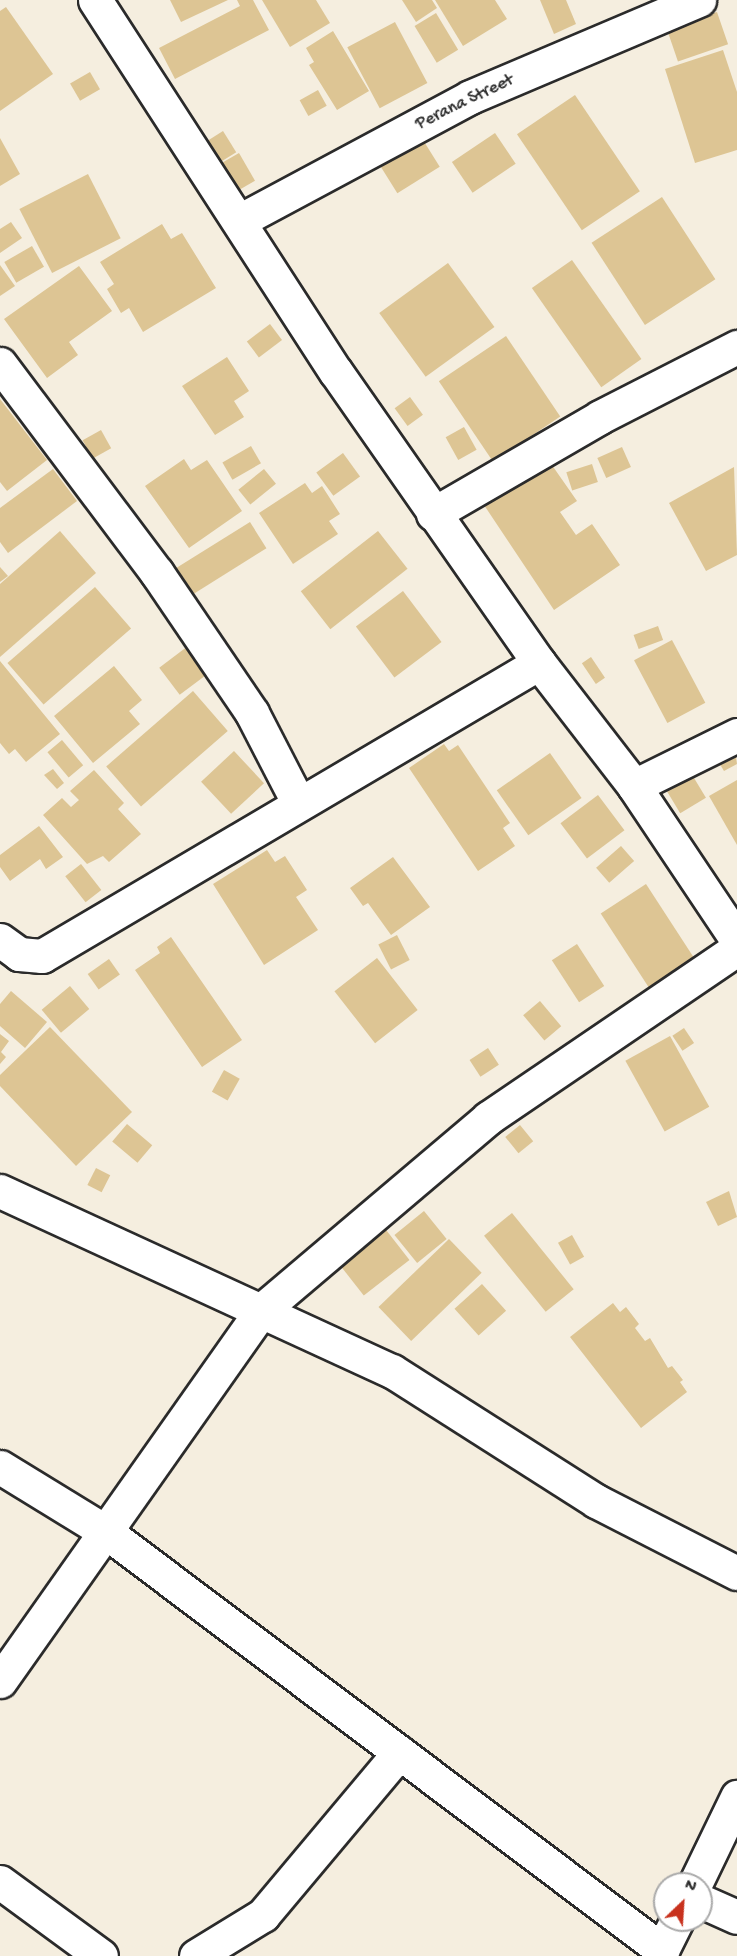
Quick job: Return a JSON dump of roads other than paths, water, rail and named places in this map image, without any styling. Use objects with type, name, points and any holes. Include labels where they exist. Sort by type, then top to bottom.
[{"type":"street","points":[[95,0],[238,221],[433,514],[538,663],[634,786],[737,940]]},
{"type":"street","name":"Perana Street","points":[[238,221],[470,97],[699,0]]},
{"type":"street","points":[[433,514],[600,417],[737,346]]},
{"type":"street","points":[[0,364],[183,610],[252,713],[298,802]]},
{"type":"street","points":[[0,940],[19,954],[42,956],[298,802],[538,663]]},
{"type":"street","points":[[634,786],[737,735]]},
{"type":"street","points":[[0,1681],[262,1310],[488,1118],[737,949]]},
{"type":"street","points":[[0,1191],[392,1371],[596,1501],[737,1573]]},
{"type":"street","points":[[0,1467],[106,1532],[660,1953],[671,1932]]},
{"type":"street","points":[[196,1956],[263,1915],[399,1753]]},
{"type":"street","points":[[701,1872],[737,1797]]},
{"type":"street","points":[[0,1882],[100,1956]]},
{"type":"street","points":[[713,1906],[737,1917]]}]
